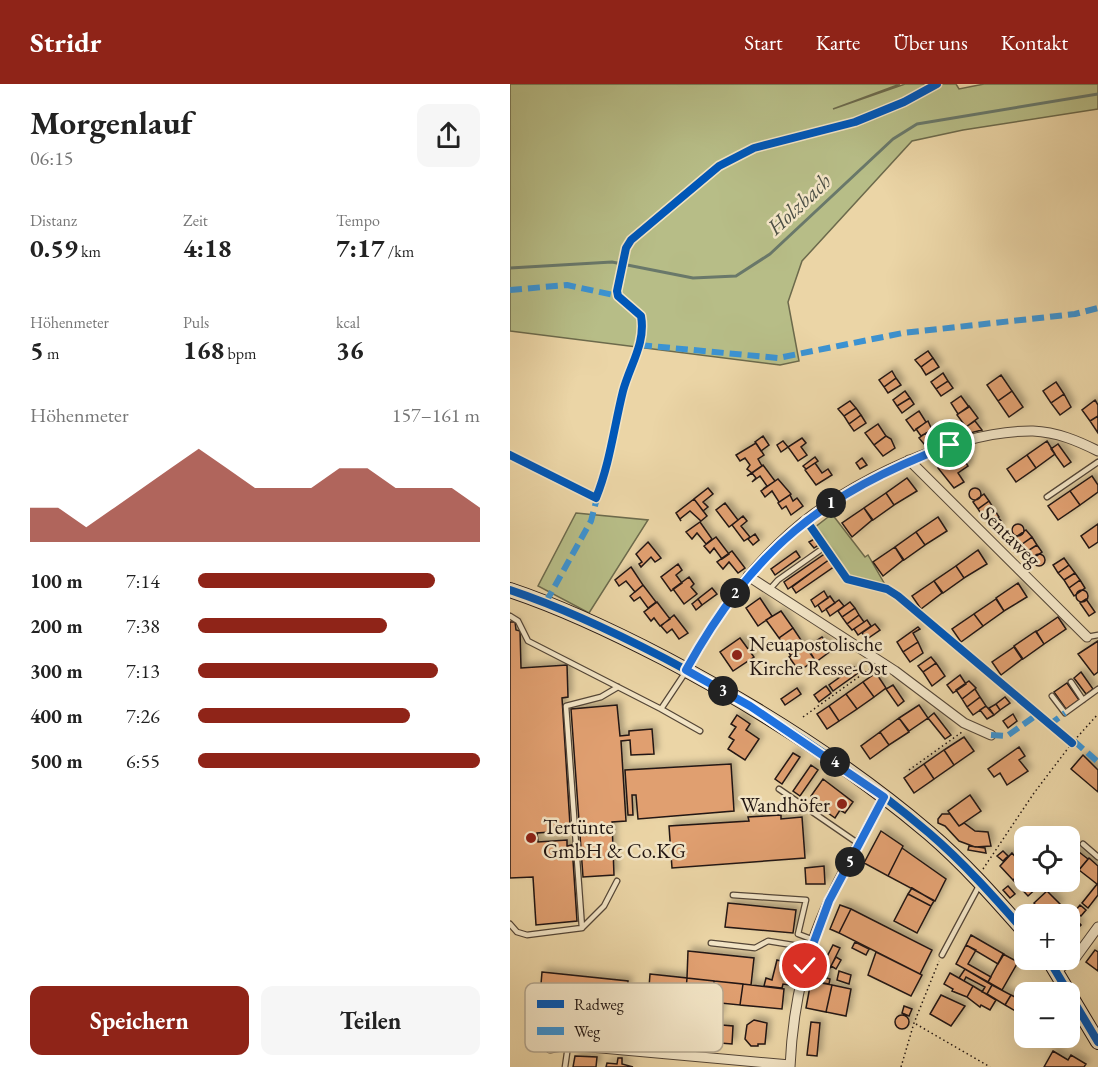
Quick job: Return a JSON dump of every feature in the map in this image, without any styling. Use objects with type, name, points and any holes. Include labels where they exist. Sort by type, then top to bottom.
[{"type":"street","points":[[686,670],[707,633],[748,576],[806,520],[863,484],[909,460],[950,445],[994,433],[1025,432],[1074,439],[1098,451]]},
{"type":"street","name":"Sentaweg","points":[[909,460],[1087,637]]},
{"type":"street","points":[[748,576],[876,659],[970,726],[991,735]]},
{"type":"street","points":[[510,591],[546,602],[585,619],[686,670],[750,706],[884,797],[930,834],[981,882],[1014,920]]},
{"type":"street","points":[[642,1052],[790,1066],[795,1015],[812,944],[829,901],[884,797]]},
{"type":"street","points":[[1080,953],[1095,938],[1098,927]]},
{"type":"street","points":[[1056,970],[1098,1042]]},
{"type":"lane","points":[[1047,497],[1097,464]]},
{"type":"lane","points":[[770,590],[778,580],[819,551]]},
{"type":"lane","points":[[510,616],[518,621],[528,641],[700,731]]},
{"type":"lane","points":[[1087,637],[1098,634]]},
{"type":"lane","points":[[661,709],[686,670]]},
{"type":"lane","points":[[1071,682],[1083,700]]},
{"type":"lane","points":[[582,928],[566,706],[601,697],[618,687]]},
{"type":"lane","points":[[1052,696],[1065,713],[1098,689]]},
{"type":"lane","points":[[779,789],[859,844]]},
{"type":"lane","points":[[1083,844],[1098,857]]},
{"type":"lane","points":[[510,924],[517,932],[527,935],[582,928],[604,906],[617,881]]},
{"type":"lane","points":[[942,955],[981,882]]},
{"type":"lane","points":[[733,895],[806,900],[798,933],[812,944]]},
{"type":"lane","points":[[711,943],[755,948],[768,941],[812,944]]},
{"type":"lane","points":[[565,1067],[567,1052]]},
{"type":"path","points":[[803,717],[870,669],[876,659]]},
{"type":"path","points":[[981,882],[983,868],[1034,793],[1098,714]]},
{"type":"path","points":[[909,770],[970,726]]},
{"type":"path","points":[[901,1067],[914,1023],[942,955]]},
{"type":"path","points":[[914,1023],[990,1067]]},
{"type":"green space","points":[[510,84],[900,84],[833,109],[905,84],[956,84],[959,89],[984,84],[1098,84],[1098,109],[963,130],[912,141],[802,261],[788,302],[799,361],[780,365],[510,331]]},
{"type":"green space","points":[[576,513],[648,520],[589,613],[538,586]]},
{"type":"green space","points":[[832,514],[865,557],[868,555],[887,588],[848,578],[814,528]]},
{"type":"building","points":[[928,351],[933,358],[921,367],[915,360]]},
{"type":"building","points":[[933,358],[939,367],[926,375],[921,367]]},
{"type":"building","points":[[892,371],[896,378],[884,387],[879,380]]},
{"type":"building","points":[[943,373],[948,381],[936,389],[931,382]]},
{"type":"building","points":[[1001,375],[1012,391],[998,401],[987,385]]},
{"type":"building","points":[[896,378],[901,385],[888,393],[884,387]]},
{"type":"building","points":[[948,381],[953,388],[941,396],[936,389]]},
{"type":"building","points":[[1056,382],[1064,394],[1051,403],[1043,391]]},
{"type":"building","points":[[905,391],[910,398],[897,406],[893,400]]},
{"type":"building","points":[[1012,391],[1023,407],[1009,417],[998,401]]},
{"type":"building","points":[[1064,394],[1071,407],[1060,415],[1051,403]]},
{"type":"building","points":[[961,396],[969,407],[958,414],[951,403]]},
{"type":"building","points":[[910,398],[914,404],[902,413],[897,406]]},
{"type":"building","points":[[1095,400],[1098,405],[1098,416],[1090,421],[1082,410]]},
{"type":"building","points":[[850,401],[856,408],[844,416],[838,409]]},
{"type":"building","points":[[969,406],[978,418],[966,427],[957,415]]},
{"type":"building","points":[[856,408],[861,415],[849,424],[844,416]]},
{"type":"building","points":[[919,411],[926,422],[914,431],[906,420]]},
{"type":"building","points":[[861,415],[866,423],[854,431],[849,424]]},
{"type":"building","points":[[1098,416],[1098,433],[1090,421]]},
{"type":"building","points":[[928,421],[932,430],[921,436],[916,429]]},
{"type":"building","points":[[975,421],[982,430],[970,433],[966,427]]},
{"type":"building","points":[[878,424],[886,436],[874,445],[865,433]]},
{"type":"building","points":[[926,433],[930,439],[924,444],[919,438]]},
{"type":"building","points":[[763,436],[769,445],[761,451],[755,442]]},
{"type":"building","points":[[886,436],[891,439],[895,448],[883,456],[874,445]]},
{"type":"building","points":[[802,438],[806,443],[801,447],[807,455],[798,461],[788,447]]},
{"type":"building","points":[[783,441],[788,447],[781,452],[777,445]]},
{"type":"building","points":[[1047,441],[1055,454],[1036,468],[1027,455]]},
{"type":"building","points":[[756,443],[764,455],[758,459],[762,466],[752,473],[747,469],[750,465],[745,458],[740,461],[736,455]]},
{"type":"building","points":[[1058,444],[1071,462],[1064,467],[1051,449]]},
{"type":"building","points":[[961,455],[968,466],[958,473],[964,482],[954,488],[938,468]]},
{"type":"building","points":[[1027,455],[1036,468],[1016,482],[1007,469]]},
{"type":"building","points":[[815,457],[818,461],[806,469],[803,466]]},
{"type":"building","points":[[862,458],[867,465],[860,469],[856,463]]},
{"type":"building","points":[[815,463],[822,473],[828,469],[832,475],[816,485],[805,470]]},
{"type":"building","points":[[763,465],[775,481],[763,489],[767,486],[760,476],[752,482],[756,478],[752,473],[747,476]]},
{"type":"building","points":[[1092,476],[1098,485],[1098,492],[1080,505],[1070,491]]},
{"type":"building","points":[[907,478],[917,491],[894,505],[886,493]]},
{"type":"building","points":[[778,479],[791,494],[779,502],[772,491],[765,497],[761,491]]},
{"type":"building","points":[[708,488],[713,494],[703,502],[708,507],[703,511],[694,499]]},
{"type":"building","points":[[977,488],[981,494],[977,500],[973,500],[969,492]]},
{"type":"building","points":[[1070,491],[1080,505],[1058,520],[1048,506]]},
{"type":"building","points":[[886,493],[894,505],[873,520],[864,508]]},
{"type":"building","points":[[984,494],[989,501],[978,509],[973,502]]},
{"type":"building","points":[[790,495],[793,501],[797,498],[803,506],[791,515],[786,506],[782,509],[778,503]]},
{"type":"building","points":[[694,499],[707,516],[701,521],[690,511],[680,519],[681,521],[676,513]]},
{"type":"building","points":[[989,501],[994,509],[983,517],[978,509]]},
{"type":"building","points":[[725,503],[738,520],[729,527],[716,510]]},
{"type":"building","points":[[864,508],[872,520],[852,537],[842,523]]},
{"type":"building","points":[[994,509],[999,517],[988,524],[983,517]]},
{"type":"building","points":[[743,516],[747,521],[741,526],[750,537],[744,541],[732,525]]},
{"type":"building","points":[[938,517],[947,531],[925,545],[916,532]]},
{"type":"building","points":[[998,518],[1002,524],[998,530],[994,530],[990,522]]},
{"type":"building","points":[[700,522],[712,539],[706,544],[697,533],[692,539],[686,532]]},
{"type":"building","points":[[1020,524],[1024,530],[1020,536],[1016,536],[1012,528]]},
{"type":"building","points":[[1098,524],[1098,542],[1089,548],[1081,536]]},
{"type":"building","points":[[1026,530],[1032,537],[1021,545],[1016,537]]},
{"type":"building","points":[[916,532],[925,545],[904,560],[895,547]]},
{"type":"building","points":[[755,534],[759,540],[753,545],[748,539]]},
{"type":"building","points":[[716,537],[729,554],[722,559],[714,548],[710,553],[704,546]]},
{"type":"building","points":[[1032,537],[1037,545],[1026,552],[1021,545]]},
{"type":"building","points":[[816,538],[820,544],[814,548],[809,542]]},
{"type":"building","points":[[648,542],[661,558],[655,562],[651,557],[641,567],[639,564],[642,562],[636,554]]},
{"type":"building","points":[[1037,545],[1042,552],[1031,560],[1026,552]]},
{"type":"building","points":[[895,547],[903,560],[883,576],[873,562]]},
{"type":"building","points":[[978,550],[987,564],[964,578],[956,566]]},
{"type":"building","points":[[732,551],[745,568],[738,573],[729,562],[723,569],[717,562]]},
{"type":"building","points":[[796,551],[800,557],[775,575],[771,569]]},
{"type":"building","points":[[826,553],[830,559],[788,589],[784,582]]},
{"type":"building","points":[[1041,554],[1045,560],[1041,566],[1037,566],[1033,558]]},
{"type":"building","points":[[1064,558],[1069,565],[1058,573],[1053,565]]},
{"type":"building","points":[[830,559],[835,566],[796,593],[792,587]]},
{"type":"building","points":[[678,564],[682,570],[676,575],[682,583],[671,591],[661,577]]},
{"type":"building","points":[[1069,565],[1075,573],[1064,580],[1058,573]]},
{"type":"building","points":[[956,566],[964,578],[943,593],[934,581]]},
{"type":"building","points":[[631,567],[643,585],[635,592],[626,581],[619,586],[615,580]]},
{"type":"building","points":[[1075,573],[1080,580],[1069,588],[1064,580]]},
{"type":"building","points":[[689,577],[694,584],[691,587],[697,594],[684,604],[673,589]]},
{"type":"building","points":[[1080,580],[1085,588],[1074,596],[1069,588]]},
{"type":"building","points":[[934,581],[942,593],[921,609],[912,596]]},
{"type":"building","points":[[1018,583],[1027,597],[1004,611],[996,598]]},
{"type":"building","points":[[643,585],[656,602],[648,608],[640,597],[634,601],[630,596]]},
{"type":"building","points":[[712,588],[717,594],[702,605],[698,599]]},
{"type":"building","points":[[1084,590],[1088,596],[1084,602],[1080,602],[1076,594]]},
{"type":"building","points":[[824,591],[828,598],[815,607],[811,600]]},
{"type":"building","points":[[830,596],[835,603],[822,612],[818,605]]},
{"type":"building","points":[[760,598],[772,616],[758,626],[746,608]]},
{"type":"building","points":[[698,599],[702,605],[696,610],[692,604]]},
{"type":"building","points":[[996,599],[1004,611],[983,626],[974,614]]},
{"type":"building","points":[[1086,599],[1095,612],[1089,616],[1080,603]]},
{"type":"building","points":[[839,600],[844,606],[830,616],[826,609]]},
{"type":"building","points":[[657,602],[670,619],[660,626],[654,618],[651,621],[644,612]]},
{"type":"building","points":[[850,602],[855,608],[842,617],[838,611]]},
{"type":"building","points":[[855,608],[859,615],[847,624],[842,617]]},
{"type":"building","points":[[781,611],[793,628],[779,638],[766,620]]},
{"type":"building","points":[[974,614],[983,626],[961,642],[952,629]]},
{"type":"building","points":[[674,615],[688,633],[679,639],[672,629],[667,633],[661,626]]},
{"type":"building","points":[[859,615],[864,622],[852,630],[847,624]]},
{"type":"building","points":[[1058,617],[1066,629],[1044,644],[1036,632]]},
{"type":"building","points":[[867,620],[871,626],[858,635],[854,629]]},
{"type":"building","points":[[510,622],[515,622],[516,630],[520,631],[521,668],[567,665],[568,697],[562,698],[570,825],[566,825],[565,831],[537,833],[538,842],[567,840],[567,846],[572,845],[577,921],[536,925],[533,877],[510,878]]},
{"type":"building","points":[[875,624],[880,630],[867,639],[862,633]]},
{"type":"building","points":[[918,627],[920,629],[913,633],[918,642],[903,652],[897,642]]},
{"type":"building","points":[[793,628],[805,646],[791,656],[779,638]]},
{"type":"building","points":[[1036,631],[1044,644],[1023,659],[1014,646]]},
{"type":"building","points":[[822,637],[832,650],[816,662],[807,647]]},
{"type":"building","name":"Neuapostolische Kirche Resse-Ost","points":[[740,638],[754,657],[733,671],[720,652]]},
{"type":"building","points":[[1098,641],[1098,672],[1094,675],[1078,654]]},
{"type":"building","points":[[918,642],[923,653],[910,662],[903,652]]},
{"type":"building","points":[[805,646],[815,660],[799,671],[789,657]]},
{"type":"building","points":[[1014,647],[1022,659],[1001,675],[992,662]]},
{"type":"building","points":[[931,657],[936,663],[923,672],[918,666]]},
{"type":"building","points":[[936,663],[945,676],[932,686],[923,672]]},
{"type":"building","points":[[854,667],[858,673],[833,691],[829,685]]},
{"type":"building","points":[[1081,672],[1093,689],[1086,694],[1074,678]]},
{"type":"building","points":[[876,673],[886,688],[874,697],[863,682]]},
{"type":"building","points":[[960,675],[966,684],[953,693],[947,685]]},
{"type":"building","points":[[969,681],[976,688],[962,699],[956,690]]},
{"type":"building","points":[[863,682],[874,697],[857,709],[846,694]]},
{"type":"building","points":[[1067,683],[1079,700],[1066,709],[1054,692]]},
{"type":"building","points":[[893,685],[904,701],[898,706],[886,689]]},
{"type":"building","points":[[826,686],[831,693],[819,702],[814,695]]},
{"type":"building","points":[[797,688],[801,694],[785,705],[781,699]]},
{"type":"building","points":[[975,689],[980,697],[967,707],[962,699]]},
{"type":"building","points":[[846,694],[857,709],[839,721],[829,706]]},
{"type":"building","points":[[980,697],[986,706],[973,715],[967,707]]},
{"type":"building","points":[[1005,697],[1010,703],[1000,710],[996,704]]},
{"type":"building","points":[[996,704],[1000,710],[994,715],[989,708]]},
{"type":"building","points":[[617,705],[620,736],[629,735],[629,731],[652,729],[654,754],[631,755],[630,740],[621,741],[626,821],[612,822],[614,875],[583,877],[571,709]]},
{"type":"building","points":[[919,705],[928,718],[909,731],[899,718]]},
{"type":"building","points":[[829,706],[839,721],[827,729],[817,714]]},
{"type":"building","points":[[986,706],[994,715],[987,719],[980,710]]},
{"type":"building","points":[[934,713],[951,735],[945,739],[928,718]]},
{"type":"building","points":[[1013,714],[1017,721],[1008,728],[1003,721]]},
{"type":"building","points":[[737,715],[750,724],[746,730],[759,739],[745,760],[728,749],[734,740],[729,737],[736,727],[731,724]]},
{"type":"building","points":[[899,718],[909,732],[889,745],[880,732]]},
{"type":"building","points":[[880,732],[889,745],[870,759],[861,746]]},
{"type":"building","points":[[964,737],[974,751],[954,765],[944,750]]},
{"type":"building","points":[[1019,747],[1025,756],[1019,760],[1028,771],[1007,785],[1000,773],[994,777],[988,769]]},
{"type":"building","points":[[944,750],[954,765],[934,779],[924,764]]},
{"type":"building","points":[[793,753],[800,757],[782,784],[775,779]]},
{"type":"building","points":[[1083,755],[1098,770],[1098,792],[1071,769]]},
{"type":"building","points":[[731,764],[734,811],[638,819],[636,795],[632,795],[633,815],[628,815],[625,770]]},
{"type":"building","points":[[924,764],[934,779],[914,793],[904,778]]},
{"type":"building","points":[[811,765],[818,770],[800,796],[793,791]]},
{"type":"building","points":[[823,779],[853,802],[845,813],[840,810],[835,818],[814,803],[817,799],[811,796]]},
{"type":"building","points":[[970,795],[981,811],[959,826],[948,811]]},
{"type":"building","points":[[942,814],[950,814],[959,826],[964,823],[975,831],[988,832],[991,846],[975,847],[959,841],[945,826],[938,823]]},
{"type":"building","points":[[781,815],[781,819],[802,817],[805,858],[672,868],[669,826],[749,821],[748,817]]},
{"type":"building","points":[[881,831],[903,846],[888,876],[864,863]]},
{"type":"building","points":[[969,846],[985,848],[986,853],[968,850]]},
{"type":"building","points":[[902,848],[946,879],[935,901],[888,876]]},
{"type":"building","points":[[1003,851],[1008,856],[1003,861],[997,856]]},
{"type":"building","points":[[1012,853],[1014,855],[1014,879],[1013,880],[1000,866]]},
{"type":"building","points":[[1080,853],[1088,859],[1080,869]]},
{"type":"building","points":[[1089,858],[1098,866],[1098,883],[1080,871]]},
{"type":"building","points":[[824,866],[825,884],[806,884],[805,868]]},
{"type":"building","points":[[1098,883],[1098,895],[1088,908],[1082,903]]},
{"type":"building","points":[[1008,886],[1015,894],[1010,898],[1003,890]]},
{"type":"building","points":[[912,888],[934,901],[931,906],[908,894]]},
{"type":"building","points":[[1048,892],[1060,904],[1035,904]]},
{"type":"building","points":[[908,894],[931,906],[917,933],[894,921]]},
{"type":"building","points":[[728,903],[796,910],[793,933],[725,927]]},
{"type":"building","points":[[840,905],[851,909],[839,933],[830,929]]},
{"type":"building","points":[[1080,905],[1086,910],[1080,915]]},
{"type":"building","points":[[851,909],[932,950],[920,974],[839,933]]},
{"type":"building","points":[[971,935],[1004,954],[998,964],[966,945]]},
{"type":"building","points":[[855,942],[869,949],[866,955],[852,948]]},
{"type":"building","points":[[833,945],[840,948],[825,978],[817,976]]},
{"type":"building","points":[[966,945],[976,950],[968,964],[991,977],[988,982],[956,964]]},
{"type":"building","points":[[1095,950],[1098,952],[1098,971],[1086,962]]},
{"type":"building","points":[[688,951],[754,958],[751,985],[687,978]]},
{"type":"building","points":[[876,952],[922,975],[911,996],[868,975]]},
{"type":"building","points":[[1003,954],[1014,960],[1014,969],[1002,990],[988,982]]},
{"type":"building","points":[[836,957],[841,960],[836,969],[831,966]]},
{"type":"building","points":[[777,960],[793,964],[789,985],[783,984],[782,988],[764,986],[766,978],[772,980]]},
{"type":"building","points":[[965,969],[992,985],[987,994],[982,992],[985,987],[966,977],[964,981],[959,978]]},
{"type":"building","points":[[839,971],[851,975],[849,984],[837,980]]},
{"type":"building","points":[[542,972],[628,981],[628,983],[541,983]]},
{"type":"building","points":[[950,973],[973,986],[967,997],[952,991],[953,989],[944,984]]},
{"type":"building","points":[[650,974],[687,978],[687,983],[649,983]]},
{"type":"building","points":[[819,976],[830,979],[829,984],[818,982]]},
{"type":"building","points":[[687,978],[714,981],[714,983],[687,983]]},
{"type":"building","points":[[714,981],[743,984],[740,1005],[723,1003],[723,983],[714,983]]},
{"type":"building","points":[[811,981],[832,985],[826,1012],[806,1008]]},
{"type":"building","points":[[743,984],[784,989],[782,1009],[740,1005]]},
{"type":"building","points":[[832,985],[851,989],[846,1016],[826,1012]]},
{"type":"building","points":[[992,985],[1011,995],[1005,1005],[987,994]]},
{"type":"building","points":[[973,986],[996,1000],[990,1010],[981,1005],[980,1007],[967,997]]},
{"type":"building","points":[[941,995],[965,1006],[951,1026],[930,1014]]},
{"type":"building","points":[[1011,995],[1014,996],[1014,1010],[1005,1005]]},
{"type":"building","points":[[904,1006],[912,1009],[909,1016],[902,1013]]},
{"type":"building","points":[[902,1015],[907,1017],[909,1022],[907,1027],[902,1029],[897,1027],[895,1022],[897,1017]]},
{"type":"building","points":[[754,1020],[767,1023],[765,1044],[751,1046],[745,1039],[747,1025]]},
{"type":"building","points":[[811,1022],[820,1023],[817,1056],[807,1055]]},
{"type":"building","points":[[723,1025],[733,1026],[732,1044],[723,1043]]},
{"type":"building","points":[[1053,1051],[1068,1060],[1071,1055],[1086,1064],[1084,1067],[1044,1067]]},
{"type":"building","points":[[575,1056],[597,1057],[596,1067],[573,1067]]},
{"type":"building","points":[[618,1058],[622,1058],[622,1064],[633,1067],[606,1067],[607,1063],[617,1064]]},
{"type":"waterway","name":"Holzbach","points":[[510,268],[612,262],[693,278],[736,276],[770,254],[893,139],[917,124],[1098,94]]},
{"type":"marked path","points":[[510,290],[567,285],[618,296]]},
{"type":"marked path","points":[[640,345],[778,358],[903,333],[1075,314],[1098,308]]},
{"type":"marked path","points":[[546,602],[591,521],[598,494]]},
{"type":"marked path","points":[[1049,725],[1065,713]]},
{"type":"marked path","points":[[991,735],[1007,736],[1038,714]]},
{"type":"marked path","points":[[1074,741],[1098,762]]},
{"type":"cycle path","points":[[510,455],[596,498],[608,458],[623,391],[641,335],[641,316],[618,296],[617,291],[626,248],[631,240],[719,166],[754,148],[855,122],[904,102],[937,84]]},
{"type":"cycle path","points":[[806,520],[847,579],[887,589],[898,596],[1072,743]]},
{"type":"cycle path","points":[[510,590],[569,613],[645,648],[733,696],[801,738],[867,784],[942,844],[1014,920]]},
{"type":"cycle path","points":[[1055,970],[1098,1042]]},
{"type":"place","name":"Neuapostolische Kirche Resse-Ost","points":[[737,655]]},
{"type":"place","name":"Wandhöfer","points":[[842,804]]},
{"type":"place","name":"Tertünte GmbH & Co.KG","points":[[531,838]]},
{"type":"route","points":[[805,966],[829,901],[884,797],[750,706],[686,670],[725,606],[748,576],[791,532],[825,507],[863,484],[909,460],[950,445]]}]
